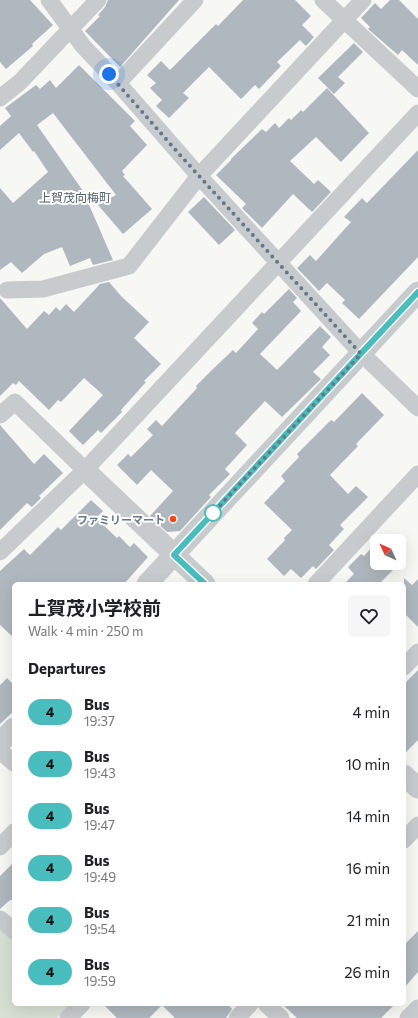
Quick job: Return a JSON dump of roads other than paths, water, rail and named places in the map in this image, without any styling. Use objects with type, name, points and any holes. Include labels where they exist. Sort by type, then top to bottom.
[{"type":"street","points":[[49,0],[83,46],[118,83],[199,176],[361,354],[418,408]]},
{"type":"street","points":[[0,98],[20,82],[98,0]]},
{"type":"street","points":[[118,83],[195,0]]},
{"type":"street","points":[[323,0],[418,90]]},
{"type":"street","points":[[7,290],[44,289],[129,266],[199,176],[363,0]]},
{"type":"street","points":[[0,552],[85,470],[418,113]]},
{"type":"street","points":[[149,582],[418,292]]},
{"type":"street","points":[[0,415],[15,402],[203,582]]},
{"type":"street","points":[[318,582],[418,474]]},
{"type":"street","points":[[406,665],[418,652]]},
{"type":"street","points":[[0,743],[12,730]]},
{"type":"street","points":[[0,751],[12,761]]},
{"type":"street","points":[[406,777],[418,788]]},
{"type":"street","points":[[406,838],[418,825]]},
{"type":"street","points":[[0,847],[12,834]]},
{"type":"street","points":[[0,918],[12,929]]},
{"type":"street","points":[[68,1018],[80,1006]]},
{"type":"street","points":[[236,1018],[248,1006]]},
{"type":"street","points":[[268,1006],[281,1018]]},
{"type":"street","points":[[408,1018],[418,1008]]},
{"type":"place","name":"ファミリーマート","points":[[173,519]]},
{"type":"district","name":"上賀茂向梅町","points":[[75,197]]}]
